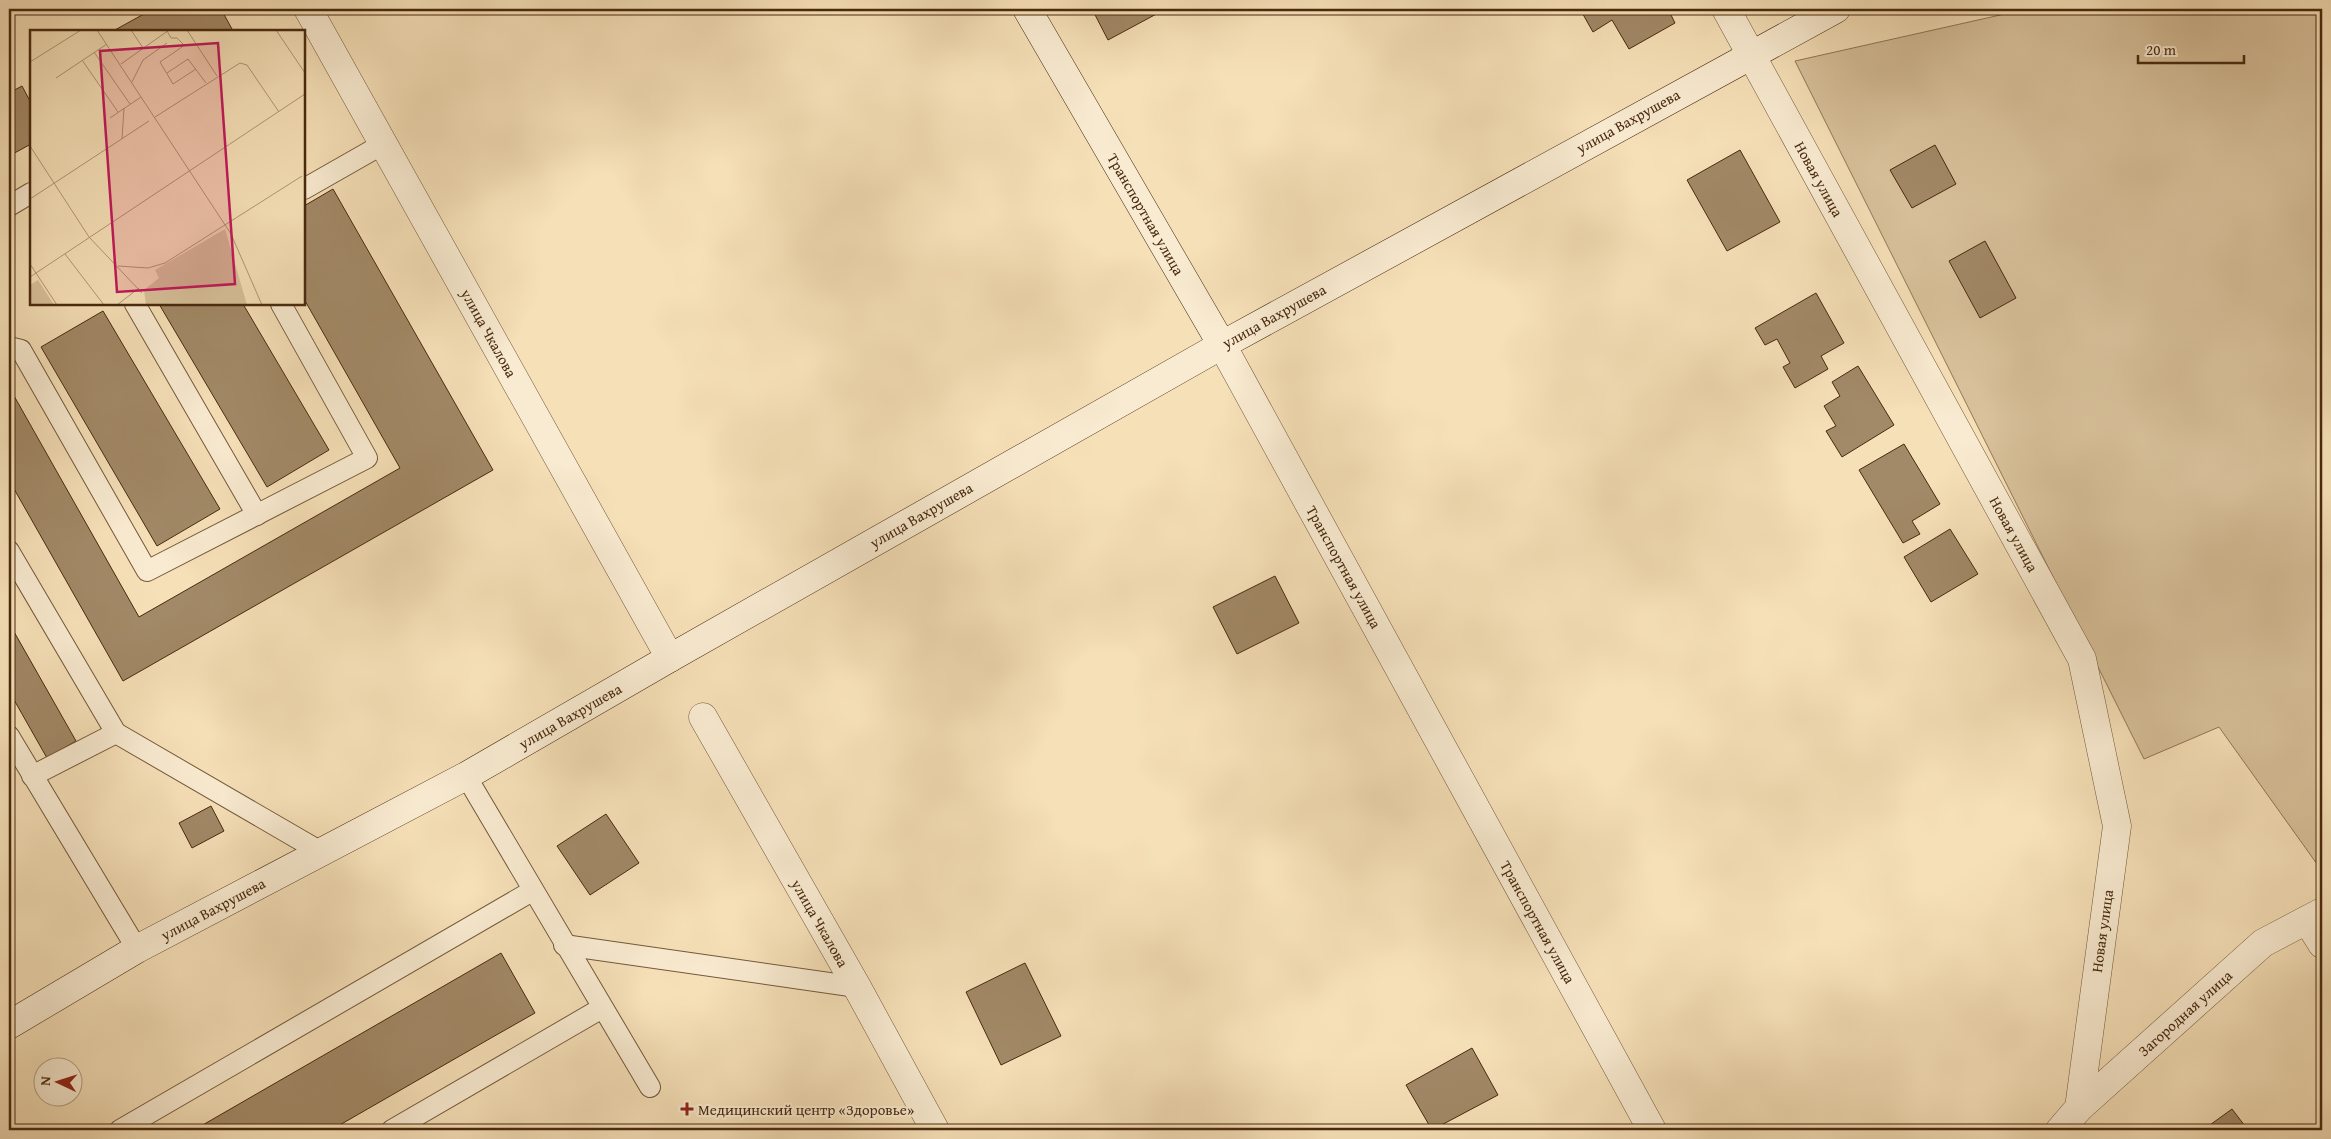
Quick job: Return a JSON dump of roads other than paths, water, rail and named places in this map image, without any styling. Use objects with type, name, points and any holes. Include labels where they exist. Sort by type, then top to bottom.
[{"type":"street","name":"Транспортная улица","points":[[1027,9],[1222,345],[1652,1130]]},
{"type":"street","name":"Новая улица","points":[[1726,9],[2082,659],[2117,826],[2079,1108]]},
{"type":"street","name":"улица Вахрушева","points":[[9,1025],[137,949],[466,776],[1222,345],[1750,54],[1836,9]]},
{"type":"street","name":"улица Чкалова","points":[[310,24],[383,144],[670,658]]},
{"type":"street","name":"улица Чкалова","points":[[703,717],[857,987],[935,1130]]},
{"type":"street","name":"Загородная улица","points":[[2060,1130],[2079,1108],[2263,943],[2315,916]]},
{"type":"street","points":[[2315,916],[2322,944]]},
{"type":"lane","points":[[305,188],[383,144]]},
{"type":"lane","points":[[9,206],[30,194]]},
{"type":"lane","points":[[136,305],[257,515]]},
{"type":"lane","points":[[9,347],[22,350],[147,571],[367,458],[282,305]]},
{"type":"lane","points":[[9,551],[116,733],[321,852]]},
{"type":"lane","points":[[32,776],[116,733]]},
{"type":"lane","points":[[9,736],[137,949]]},
{"type":"lane","points":[[466,776],[532,891],[650,1087]]},
{"type":"lane","points":[[120,1130],[532,891]]},
{"type":"lane","points":[[564,945],[857,987]]},
{"type":"lane","points":[[392,1130],[602,1008]]},
{"type":"place","name":"Медицинский центр «Здоровье»","points":[[687,1109]]}]
